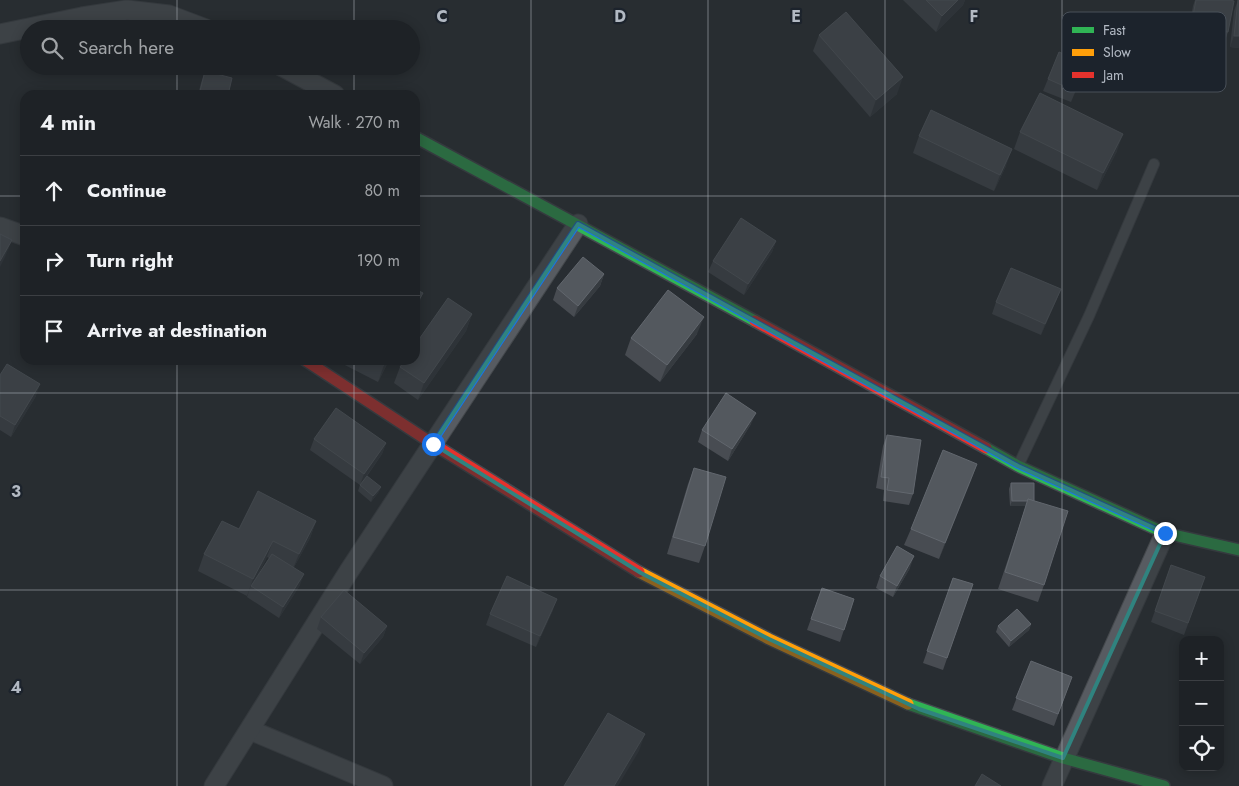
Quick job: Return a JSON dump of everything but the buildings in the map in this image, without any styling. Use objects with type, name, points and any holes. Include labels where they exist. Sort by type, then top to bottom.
[{"type":"street","points":[[68,20],[127,10],[169,14],[184,20]]},
{"type":"street","points":[[0,34],[20,30]]},
{"type":"street","points":[[298,75],[326,90]]},
{"type":"street","points":[[420,140],[578,224],[1018,466],[1165,533],[1239,550]]},
{"type":"street","points":[[214,786],[349,571],[578,224]]},
{"type":"street","points":[[0,227],[20,234]]},
{"type":"street","points":[[313,365],[433,444],[641,573],[769,639],[919,709],[1063,758],[1164,786]]},
{"type":"street","points":[[1052,786],[1165,533]]},
{"type":"street","points":[[250,730],[383,786]]},
{"type":"lane","points":[[1018,466],[1089,316],[1154,164]]},
{"type":"highlighted area","points":[[578,224],[1018,466],[1165,533],[1063,758],[919,709],[769,639],[641,573],[433,444]]},
{"type":"traffic: fast","points":[[420,140],[755,321]]},
{"type":"traffic: fast","points":[[986,448],[1018,466],[1165,533],[1239,550]]},
{"type":"traffic: fast","points":[[908,704],[1063,758],[1164,786]]},
{"type":"traffic: slow","points":[[639,572],[769,639],[908,704]]},
{"type":"traffic: jam","points":[[755,321],[986,448]]},
{"type":"traffic: jam","points":[[313,365],[433,444],[639,572]]},
{"type":"route","points":[[433,444],[578,224],[1018,466],[1165,533]]}]
